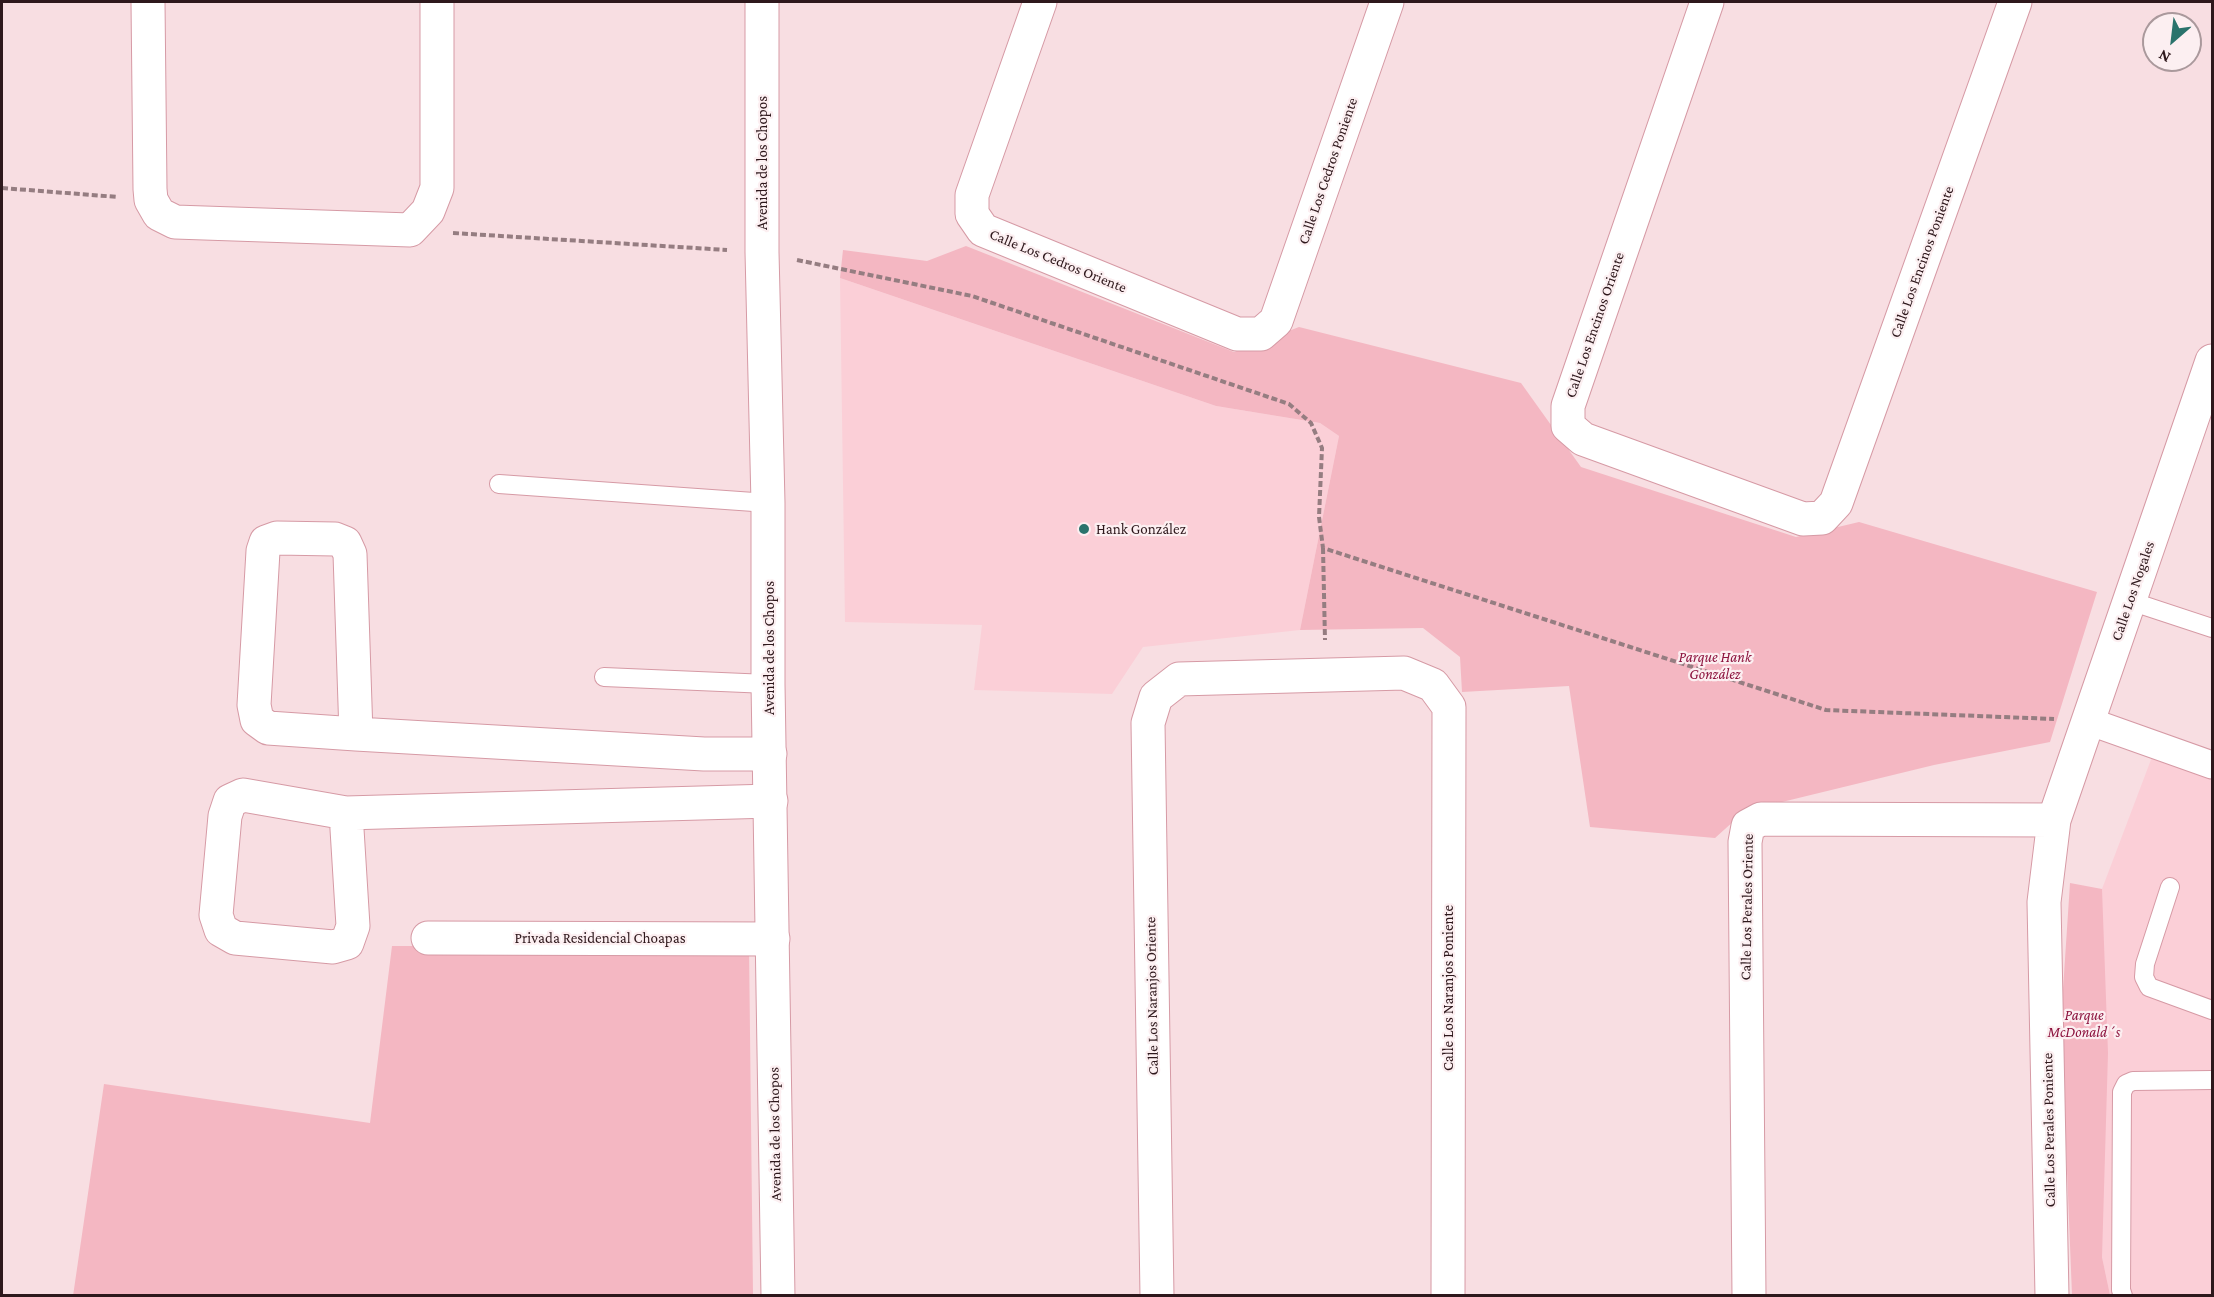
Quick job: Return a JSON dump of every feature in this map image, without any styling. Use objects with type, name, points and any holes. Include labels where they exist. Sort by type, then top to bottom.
[{"type":"street","points":[[148,2],[151,194],[159,214],[175,222],[419,221],[437,188],[437,2]]},
{"type":"street","name":"Avenida de los Chopos","points":[[762,2],[762,252],[768,503],[768,684],[778,1296]]},
{"type":"street","name":"Calle Los Cedros Oriente","points":[[1040,2],[972,195],[972,214],[983,230],[1237,334],[1261,334]]},
{"type":"street","name":"Calle Los Cedros Poniente","points":[[1261,334],[1276,321],[1387,2]]},
{"type":"street","name":"Calle Los Encinos Oriente","points":[[1707,2],[1568,406],[1568,426],[1583,439],[1803,519],[1822,518]]},
{"type":"street","name":"Calle Los Encinos Poniente","points":[[1822,518],[1836,503],[2015,2]]},
{"type":"street","name":"Calle Los Nogales","points":[[2054,820],[2212,361]]},
{"type":"street","points":[[356,734],[350,554],[345,543],[335,539],[277,538],[266,542],[263,551],[254,705],[257,720],[268,728],[356,734],[704,754],[770,754]]},
{"type":"street","name":"Calle Los Naranjos Poniente","points":[[1326,675],[1404,672],[1434,685],[1449,707],[1448,1296]]},
{"type":"street","name":"Calle Los Naranjos Oriente","points":[[1157,1296],[1148,723],[1156,697],[1179,679],[1326,675]]},
{"type":"street","points":[[2088,721],[2212,765]]},
{"type":"street","points":[[346,813],[353,926],[347,943],[333,947],[235,938],[221,930],[216,915],[225,816],[230,801],[243,795],[346,813],[771,801]]},
{"type":"street","name":"Calle Los Perales Oriente","points":[[1749,1296],[1745,854],[1748,826],[1761,819],[2054,820]]},
{"type":"street","name":"Calle Los Perales Poniente","points":[[2052,1296],[2044,902],[2054,820]]},
{"type":"street","name":"Privada Residencial Choapas","points":[[428,938],[773,939]]},
{"type":"lane","points":[[499,484],[768,503]]},
{"type":"lane","points":[[2130,601],[2212,628]]},
{"type":"lane","points":[[604,677],[768,684]]},
{"type":"lane","points":[[2170,887],[2145,964],[2144,976],[2149,987],[2212,1010]]},
{"type":"lane","points":[[2123,1296],[2121,1290],[2122,1092],[2126,1084],[2133,1081],[2212,1080]]},
{"type":"path","points":[[2,188],[151,194]]},
{"type":"path","points":[[419,221],[762,252],[972,296],[1289,404],[1311,423],[1322,448],[1319,517],[1323,548],[1326,675]]},
{"type":"path","points":[[1323,548],[1826,710],[2088,721]]},
{"type":"shaded area","points":[[840,278],[1216,406],[1320,423],[1339,436],[1300,630],[1143,647],[1112,694],[974,690],[982,625],[845,622]]},
{"type":"shaded area","points":[[2152,757],[2212,778],[2212,1295],[2110,1295],[2102,1257],[2102,889]]},
{"type":"green space","name":"Parque Hank González","points":[[966,246],[1234,352],[1299,327],[1521,383],[1581,467],[1796,537],[1859,522],[2097,592],[2050,742],[1934,765],[1745,811],[1715,838],[1590,827],[1569,686],[1462,692],[1460,657],[1423,628],[1300,630],[1339,436],[1320,423],[1216,406],[840,278],[843,250],[927,261]]},
{"type":"green space","name":"Parque McDonald´s","points":[[2070,883],[2102,889],[2108,1053],[2102,1257],[2110,1295],[2072,1295],[2061,1020]]},
{"type":"green space","points":[[392,946],[749,946],[753,1295],[73,1296],[104,1084],[370,1123]]},
{"type":"place","name":"Hank González","points":[[1084,529]]}]
